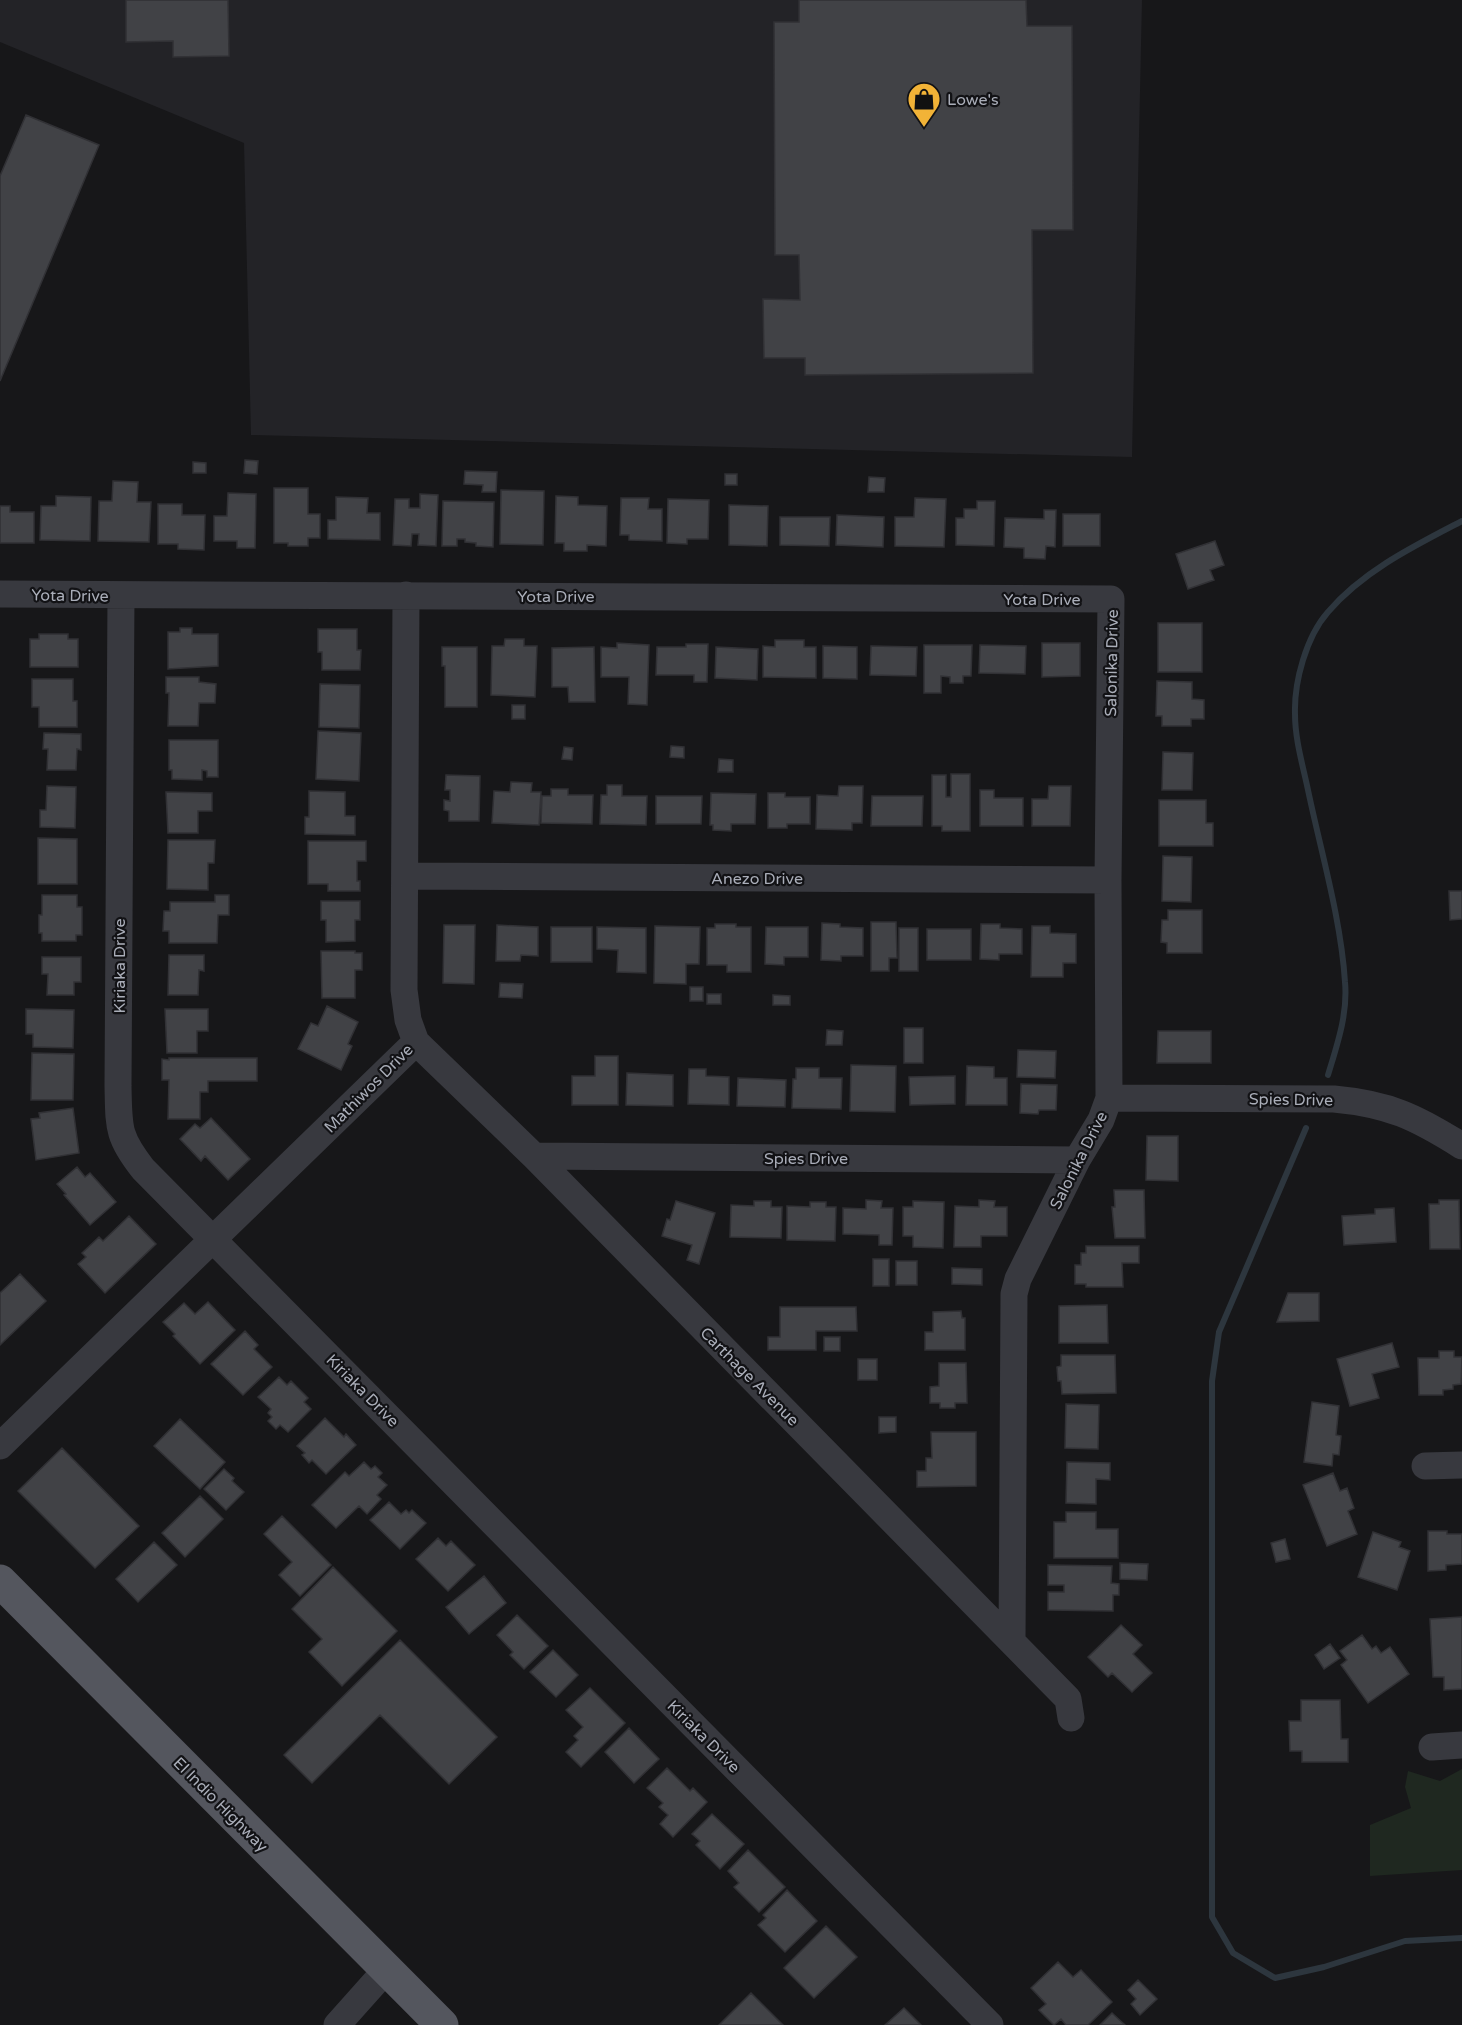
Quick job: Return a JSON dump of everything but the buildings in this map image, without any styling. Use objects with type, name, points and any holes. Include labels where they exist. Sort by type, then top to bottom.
[{"type":"main road","name":"El Indio Highway","points":[[0,1581],[442,2025]]},
{"type":"street","name":"Yota Drive","points":[[0,594],[1111,599]]},
{"type":"street","name":"Kiriaka Drive","points":[[121,595],[119,1125],[126,1147],[143,1168],[990,2025]]},
{"type":"street","name":"Mathiwos Drive","points":[[0,1446],[416,1042],[408,1020],[404,990],[406,596]]},
{"type":"street","name":"Salonika Drive","points":[[1012,1642],[1014,1294],[1018,1279],[1077,1160],[1101,1120],[1109,1098],[1108,880],[1111,599]]},
{"type":"street","name":"Anezo Drive","points":[[406,876],[1108,880]]},
{"type":"street","name":"Carthage Avenue","points":[[416,1042],[534,1156],[1068,1699],[1071,1718]]},
{"type":"street","name":"Spies Drive","points":[[1109,1098],[1334,1099],[1364,1102],[1398,1111],[1462,1146]]},
{"type":"street","name":"Spies Drive","points":[[534,1156],[1077,1160]]},
{"type":"street","points":[[1425,1466],[1462,1465]]},
{"type":"street","points":[[1432,1747],[1462,1745]]},
{"type":"street","points":[[337,2025],[386,1970]]},
{"type":"shaded area","points":[[0,0],[1142,0],[1132,457],[251,435],[244,143],[0,42]]},
{"type":"shaded area","points":[[1462,1769],[1462,1870],[1370,1876],[1370,1825],[1411,1808],[1405,1787],[1408,1771],[1440,1781]]},
{"type":"waterway","points":[[1328,1075],[1338,1041],[1346,994],[1335,910],[1296,733],[1295,701],[1299,674],[1313,634],[1320,622],[1342,597],[1390,560],[1462,521]]},
{"type":"waterway","points":[[1306,1128],[1219,1332],[1212,1381],[1212,1917],[1233,1953],[1275,1978],[1324,1967],[1405,1941],[1462,1938]]},
{"type":"place","name":"Lowe's","points":[[924,128]]}]
